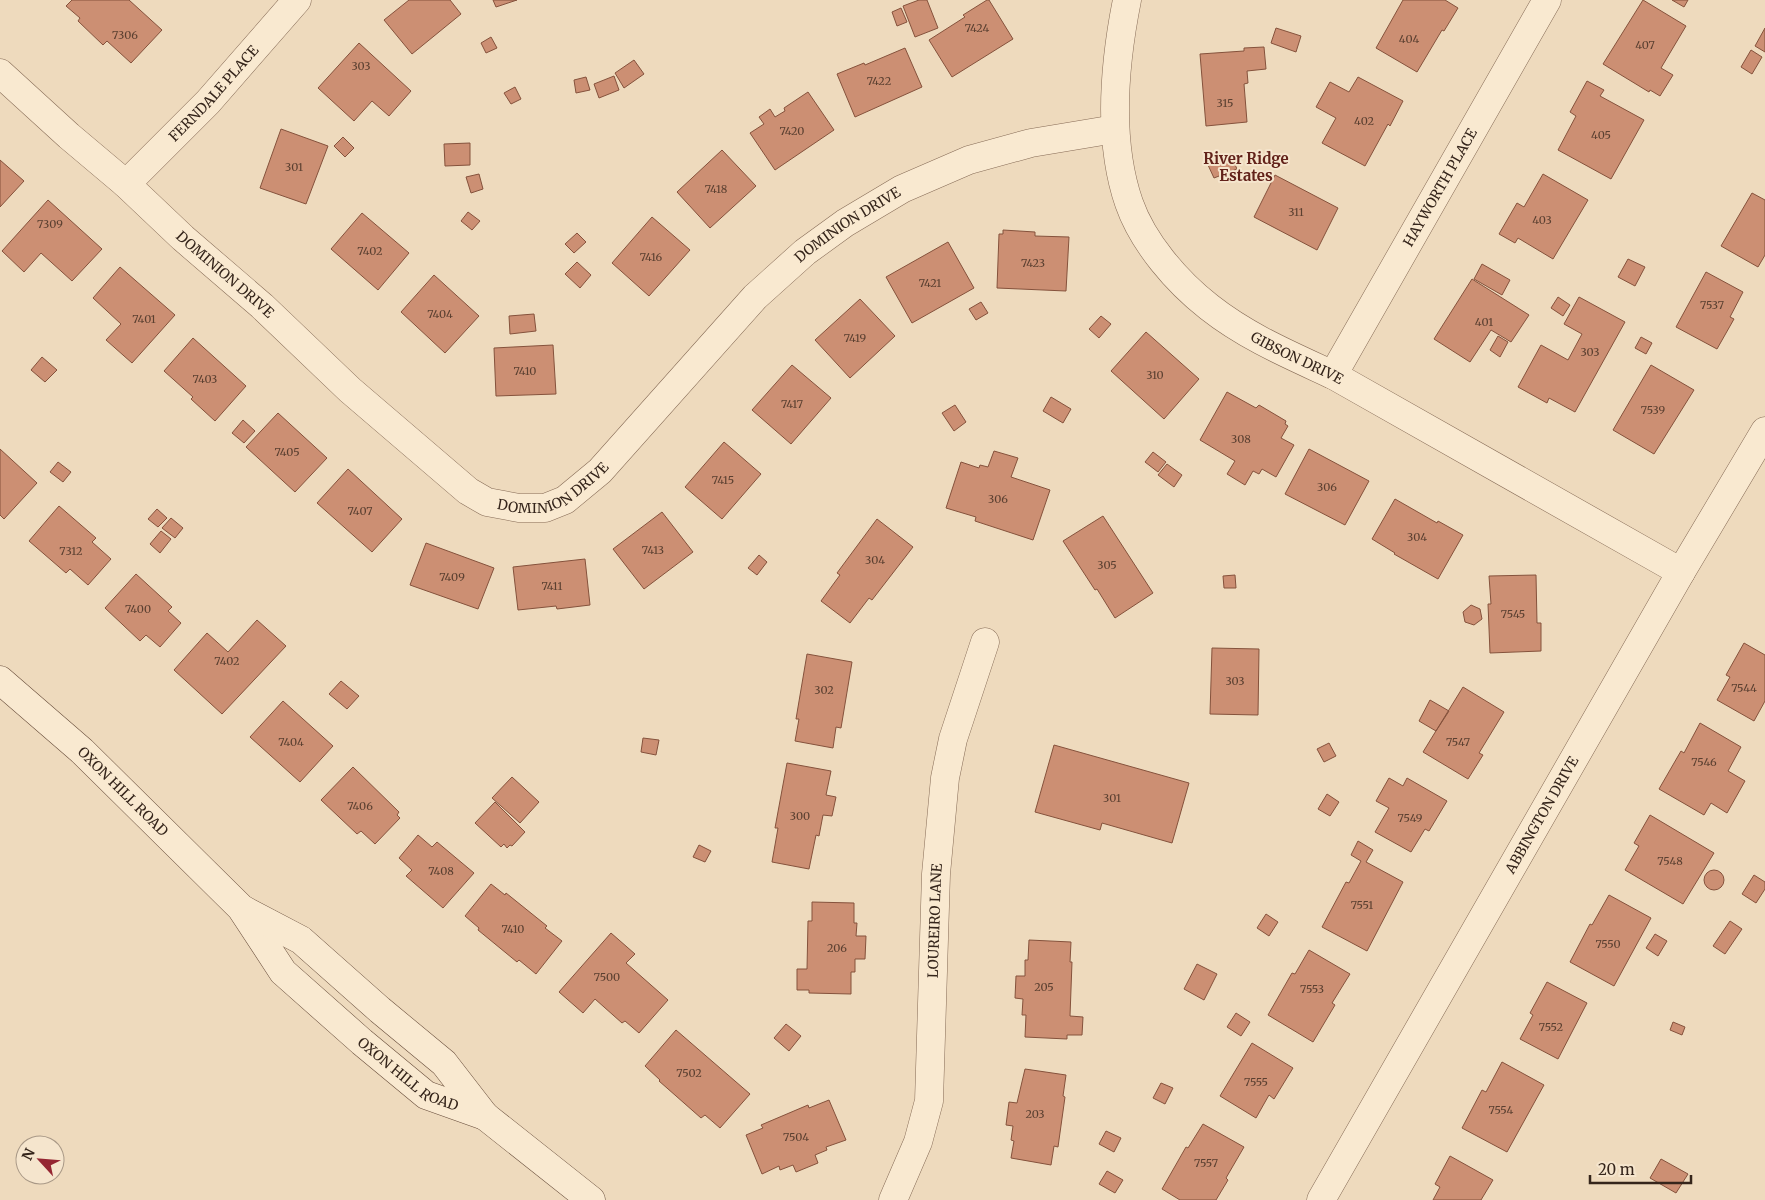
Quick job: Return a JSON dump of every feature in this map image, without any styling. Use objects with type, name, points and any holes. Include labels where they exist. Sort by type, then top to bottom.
[{"type":"street","name":"FERNDALE PLACE","points":[[126,184],[208,102],[297,0]]},
{"type":"street","name":"GIBSON DRIVE","points":[[1127,0],[1117,61],[1115,129],[1122,176],[1129,204],[1141,228],[1167,266],[1188,289],[1230,322],[1273,347],[1333,375],[1681,572]]},
{"type":"street","name":"HAYWORTH PLACE","points":[[1333,375],[1547,0]]},
{"type":"street","name":"DOMINION DRIVE","points":[[0,73],[69,136],[126,184],[183,238],[262,306],[350,390],[468,491],[487,502],[534,509],[545,508],[565,500],[600,471],[755,297],[805,252],[845,224],[902,189],[970,160],[1031,143],[1115,129]]},
{"type":"street","name":"ABBINGTON DRIVE","points":[[1321,1200],[1681,572],[1765,431]]},
{"type":"street","name":"LOUREIRO LANE","points":[[893,1200],[918,1142],[928,1101],[936,874],[945,778],[953,739],[985,642]]},
{"type":"street","name":"OXON HILL ROAD","points":[[0,680],[82,751],[241,908],[283,972],[362,1042],[426,1095],[485,1116]]},
{"type":"street","name":"OXON HILL ROAD","points":[[241,908],[301,940],[380,1010],[444,1063],[485,1116],[591,1200]]},
{"type":"building","points":[[72,0],[129,0],[162,30],[131,63],[107,41],[103,45],[78,21],[80,18],[66,6]]},
{"type":"building","points":[[409,0],[450,0],[461,14],[412,54],[384,20]]},
{"type":"building","points":[[493,0],[517,0],[496,7]]},
{"type":"building","points":[[919,0],[927,0],[938,28],[915,37],[903,6]]},
{"type":"building","points":[[989,0],[1013,39],[952,77],[929,40],[965,17],[963,15]]},
{"type":"building","points":[[1403,0],[1445,0],[1458,8],[1444,31],[1442,30],[1417,72],[1376,48]]},
{"type":"building","points":[[1643,0],[1686,26],[1661,68],[1673,75],[1660,96],[1650,90],[1649,92],[1603,64]]},
{"type":"building","points":[[1672,0],[1688,0],[1684,7]]},
{"type":"building","points":[[901,8],[907,22],[897,26],[892,12]]},
{"type":"building","points":[[1276,28],[1301,36],[1296,52],[1271,43]]},
{"type":"building","points":[[1765,28],[1765,52],[1755,46]]},
{"type":"building","points":[[491,37],[497,48],[486,53],[481,43]]},
{"type":"building","points":[[359,43],[411,91],[389,116],[372,101],[354,121],[318,88]]},
{"type":"building","points":[[1264,47],[1266,69],[1247,71],[1248,83],[1244,84],[1247,122],[1206,126],[1200,54],[1244,51],[1244,48]]},
{"type":"building","points":[[905,48],[922,87],[855,117],[837,74],[864,63],[865,65]]},
{"type":"building","points":[[1751,50],[1762,57],[1752,74],[1741,67]]},
{"type":"building","points":[[634,60],[644,74],[624,88],[615,73]]},
{"type":"building","points":[[614,76],[619,90],[599,98],[594,84]]},
{"type":"building","points":[[586,77],[590,90],[576,93],[574,80]]},
{"type":"building","points":[[1358,77],[1403,101],[1365,166],[1322,143],[1336,118],[1316,107],[1330,82],[1349,92]]},
{"type":"building","points":[[1587,81],[1604,90],[1600,96],[1644,120],[1611,179],[1558,150],[1576,116],[1570,112]]},
{"type":"building","points":[[515,87],[521,99],[511,104],[504,93]]},
{"type":"building","points":[[808,92],[834,130],[775,170],[750,133],[764,124],[759,117],[770,109],[775,117],[785,111],[784,108]]},
{"type":"building","points":[[281,129],[328,146],[306,204],[260,188]]},
{"type":"building","points":[[343,137],[354,148],[345,157],[334,146]]},
{"type":"building","points":[[470,143],[470,165],[445,166],[444,144]]},
{"type":"building","points":[[722,150],[756,186],[710,228],[677,192]]},
{"type":"building","points":[[1231,156],[1237,169],[1214,178],[1208,165]]},
{"type":"building","points":[[0,160],[24,181],[0,207]]},
{"type":"building","points":[[479,174],[483,189],[471,193],[466,177]]},
{"type":"building","points":[[1543,174],[1588,200],[1553,259],[1518,238],[1515,243],[1499,234],[1517,203],[1524,207]]},
{"type":"building","points":[[1275,175],[1338,208],[1317,250],[1254,217]]},
{"type":"building","points":[[1752,193],[1765,200],[1765,255],[1758,267],[1721,246]]},
{"type":"building","points":[[48,200],[102,249],[72,281],[41,253],[24,272],[2,251]]},
{"type":"building","points":[[468,212],[480,221],[472,230],[461,221]]},
{"type":"building","points":[[362,213],[409,253],[378,290],[331,249]]},
{"type":"building","points":[[652,217],[690,250],[649,296],[612,263]]},
{"type":"building","points":[[1003,230],[1035,232],[1035,236],[1069,237],[1066,291],[997,288],[999,234],[1003,234]]},
{"type":"building","points":[[577,233],[586,242],[574,253],[565,244]]},
{"type":"building","points":[[948,242],[974,288],[912,323],[886,277]]},
{"type":"building","points":[[1628,259],[1645,267],[1635,286],[1618,277]]},
{"type":"building","points":[[577,262],[591,275],[580,288],[565,274]]},
{"type":"building","points":[[1482,264],[1510,280],[1502,295],[1474,279]]},
{"type":"building","points":[[120,267],[175,315],[132,363],[106,340],[121,324],[93,298]]},
{"type":"building","points":[[1706,272],[1743,292],[1730,317],[1734,319],[1717,349],[1676,327]]},
{"type":"building","points":[[434,275],[479,316],[445,353],[401,312]]},
{"type":"building","points":[[1472,279],[1529,315],[1511,342],[1491,330],[1470,362],[1434,339]]},
{"type":"building","points":[[1558,297],[1570,305],[1563,316],[1551,308]]},
{"type":"building","points":[[1579,297],[1625,322],[1575,412],[1549,398],[1547,403],[1518,387],[1541,345],[1568,360],[1582,334],[1564,324]]},
{"type":"building","points":[[860,299],[895,336],[850,378],[815,340]]},
{"type":"building","points":[[981,302],[988,313],[976,320],[969,309]]},
{"type":"building","points":[[534,314],[536,331],[510,334],[509,316]]},
{"type":"building","points":[[1101,316],[1111,324],[1099,338],[1089,329]]},
{"type":"building","points":[[1146,332],[1199,379],[1164,419],[1111,371]]},
{"type":"building","points":[[1498,336],[1508,342],[1500,357],[1490,350]]},
{"type":"building","points":[[1641,337],[1652,343],[1646,354],[1635,348]]},
{"type":"building","points":[[193,338],[246,386],[215,421],[191,399],[193,397],[164,371]]},
{"type":"building","points":[[553,345],[556,394],[496,396],[494,348]]},
{"type":"building","points":[[42,357],[57,370],[45,382],[31,370]]},
{"type":"building","points":[[792,365],[831,398],[791,444],[752,410]]},
{"type":"building","points":[[1651,365],[1694,390],[1654,454],[1613,430]]},
{"type":"building","points":[[1227,392],[1256,408],[1259,405],[1286,421],[1285,424],[1288,426],[1281,438],[1294,445],[1276,477],[1262,469],[1259,474],[1253,471],[1245,485],[1227,474],[1235,461],[1200,440]]},
{"type":"building","points":[[1051,397],[1071,409],[1063,423],[1043,411]]},
{"type":"building","points":[[955,405],[966,422],[954,431],[942,413]]},
{"type":"building","points":[[278,413],[327,458],[295,492],[246,447]]},
{"type":"building","points":[[243,420],[255,431],[244,443],[232,433]]},
{"type":"building","points":[[724,442],[761,474],[722,519],[685,487]]},
{"type":"building","points":[[0,449],[37,483],[4,519],[0,515]]},
{"type":"building","points":[[1309,449],[1369,481],[1345,525],[1285,494]]},
{"type":"building","points":[[994,451],[1018,458],[1011,477],[1050,490],[1033,540],[975,521],[976,517],[946,508],[961,462],[979,468],[980,465],[988,467]]},
{"type":"building","points":[[1153,452],[1166,462],[1158,472],[1145,462]]},
{"type":"building","points":[[58,462],[71,472],[63,482],[50,472]]},
{"type":"building","points":[[1167,464],[1182,475],[1174,487],[1158,475]]},
{"type":"building","points":[[348,469],[402,519],[372,552],[317,503]]},
{"type":"building","points":[[1395,499],[1437,523],[1438,521],[1463,535],[1438,579],[1372,539]]},
{"type":"building","points":[[59,506],[96,538],[92,542],[111,559],[88,585],[70,569],[66,573],[29,541]]},
{"type":"building","points":[[157,509],[167,518],[158,527],[148,519]]},
{"type":"building","points":[[662,512],[693,552],[644,589],[613,549]]},
{"type":"building","points":[[1103,516],[1153,593],[1115,618],[1063,541]]},
{"type":"building","points":[[171,518],[183,528],[175,538],[162,528]]},
{"type":"building","points":[[877,519],[913,547],[872,600],[869,598],[850,623],[821,601],[840,575],[837,573]]},
{"type":"building","points":[[161,531],[171,539],[160,553],[150,544]]},
{"type":"building","points":[[426,543],[494,568],[478,609],[410,585]]},
{"type":"building","points":[[759,555],[767,562],[757,575],[748,568]]},
{"type":"building","points":[[585,559],[590,605],[557,609],[556,606],[518,610],[513,567]]},
{"type":"building","points":[[136,574],[172,607],[168,611],[181,623],[160,647],[146,635],[140,641],[105,608]]},
{"type":"building","points":[[1235,575],[1236,588],[1224,588],[1223,576]]},
{"type":"building","points":[[1536,575],[1537,623],[1541,623],[1541,651],[1490,653],[1488,604],[1491,604],[1489,576]]},
{"type":"building","points":[[1471,605],[1480,609],[1482,619],[1474,625],[1465,622],[1463,612]]},
{"type":"building","points":[[257,620],[286,646],[222,714],[174,670],[207,633],[228,652]]},
{"type":"building","points":[[1744,643],[1765,655],[1765,701],[1754,721],[1717,700],[1730,677],[1726,675]]},
{"type":"building","points":[[1212,648],[1259,649],[1258,715],[1210,714]]},
{"type":"building","points":[[807,654],[852,662],[841,728],[836,727],[833,748],[795,741],[799,719],[796,719]]},
{"type":"building","points":[[341,681],[359,696],[347,709],[329,694]]},
{"type":"building","points":[[1463,687],[1504,712],[1479,753],[1483,755],[1468,779],[1423,752]]},
{"type":"building","points":[[1430,700],[1449,711],[1436,731],[1419,721]]},
{"type":"building","points":[[283,701],[333,746],[300,782],[250,737]]},
{"type":"building","points":[[1700,723],[1741,747],[1728,771],[1745,781],[1727,813],[1711,803],[1704,815],[1659,789],[1681,751],[1684,753]]},
{"type":"building","points":[[643,738],[659,740],[656,755],[641,752]]},
{"type":"building","points":[[1329,743],[1336,756],[1324,762],[1317,749]]},
{"type":"building","points":[[1054,745],[1189,783],[1172,843],[1102,823],[1100,830],[1035,812]]},
{"type":"building","points":[[787,763],[831,771],[826,795],[836,797],[832,816],[823,815],[819,836],[816,835],[809,869],[772,862],[778,828],[775,828]]},
{"type":"building","points":[[353,767],[399,812],[397,815],[400,818],[375,844],[361,831],[357,834],[321,800]]},
{"type":"building","points":[[512,777],[539,802],[520,823],[492,798]]},
{"type":"building","points":[[1389,778],[1403,786],[1407,778],[1447,801],[1429,831],[1425,829],[1411,852],[1375,832],[1389,808],[1376,801]]},
{"type":"building","points":[[1327,794],[1339,802],[1330,816],[1318,809]]},
{"type":"building","points":[[495,802],[525,832],[512,846],[510,845],[507,848],[504,844],[501,847],[475,823]]},
{"type":"building","points":[[1650,815],[1714,853],[1683,904],[1625,870],[1639,846],[1634,843]]},
{"type":"building","points":[[418,835],[432,847],[437,842],[474,873],[443,908],[406,876],[412,870],[399,858]]},
{"type":"building","points":[[1358,841],[1373,850],[1366,862],[1403,882],[1367,951],[1322,927],[1346,882],[1349,883],[1361,861],[1351,855]]},
{"type":"building","points":[[699,845],[711,851],[705,862],[693,857]]},
{"type":"building","points":[[1710,870],[1718,870],[1724,876],[1724,884],[1718,890],[1710,890],[1704,884],[1704,876]]},
{"type":"building","points":[[1754,875],[1765,882],[1765,889],[1756,903],[1742,894]]},
{"type":"building","points":[[491,884],[505,895],[506,893],[547,926],[545,928],[562,941],[536,974],[519,960],[517,962],[478,930],[479,928],[465,916]]},
{"type":"building","points":[[1609,895],[1651,918],[1614,986],[1570,962],[1590,924],[1592,925]]},
{"type":"building","points":[[812,902],[854,903],[854,923],[857,923],[856,936],[866,936],[865,959],[855,959],[855,972],[851,972],[851,994],[809,993],[809,990],[797,990],[797,969],[807,969],[808,921],[812,921]]},
{"type":"building","points":[[1266,914],[1278,922],[1269,936],[1257,928]]},
{"type":"building","points":[[1730,921],[1742,929],[1725,954],[1713,946]]},
{"type":"building","points":[[611,933],[635,954],[626,963],[668,1000],[639,1033],[625,1021],[622,1023],[595,999],[583,1013],[559,992]]},
{"type":"building","points":[[1655,934],[1667,941],[1658,956],[1646,948]]},
{"type":"building","points":[[1029,940],[1071,942],[1070,1016],[1083,1017],[1082,1035],[1067,1035],[1067,1039],[1025,1037],[1026,1015],[1022,1015],[1023,999],[1015,998],[1016,976],[1025,976],[1025,960],[1028,960]]},
{"type":"building","points":[[1309,950],[1350,974],[1332,1003],[1335,1005],[1313,1042],[1268,1015],[1292,973],[1295,974]]},
{"type":"building","points":[[1197,964],[1217,974],[1204,1000],[1184,989]]},
{"type":"building","points":[[1547,982],[1587,1003],[1558,1059],[1520,1039],[1533,1015],[1530,1013]]},
{"type":"building","points":[[1236,1013],[1250,1022],[1241,1036],[1227,1027]]},
{"type":"building","points":[[1673,1022],[1685,1027],[1682,1035],[1670,1030]]},
{"type":"building","points":[[786,1024],[801,1036],[789,1051],[774,1038]]},
{"type":"building","points":[[676,1030],[750,1094],[720,1128],[705,1115],[701,1118],[645,1066]]},
{"type":"building","points":[[1252,1043],[1293,1068],[1274,1099],[1269,1095],[1256,1118],[1220,1096]]},
{"type":"building","points":[[1502,1062],[1544,1085],[1507,1152],[1462,1128],[1482,1090],[1486,1092]]},
{"type":"building","points":[[1025,1069],[1066,1075],[1058,1147],[1054,1146],[1051,1165],[1011,1158],[1014,1141],[1011,1140],[1013,1126],[1006,1125],[1009,1102],[1017,1103]]},
{"type":"building","points":[[1161,1083],[1173,1088],[1165,1104],[1153,1098]]},
{"type":"building","points":[[829,1100],[846,1140],[826,1147],[827,1150],[815,1155],[818,1163],[796,1172],[793,1165],[780,1170],[779,1166],[762,1174],[746,1135],[763,1128],[761,1125],[808,1105],[809,1108]]},
{"type":"building","points":[[1203,1124],[1244,1147],[1216,1200],[1180,1200],[1162,1189],[1186,1147],[1188,1148]]},
{"type":"building","points":[[1106,1131],[1121,1138],[1114,1152],[1099,1144]]},
{"type":"building","points":[[1450,1156],[1493,1180],[1481,1200],[1433,1200],[1440,1187],[1435,1184]]},
{"type":"building","points":[[1661,1159],[1688,1174],[1676,1193],[1650,1178]]},
{"type":"building","points":[[1107,1171],[1123,1180],[1115,1193],[1099,1184]]},
{"type":"district","name":"River Ridge Estates","points":[[1246,168]]}]
